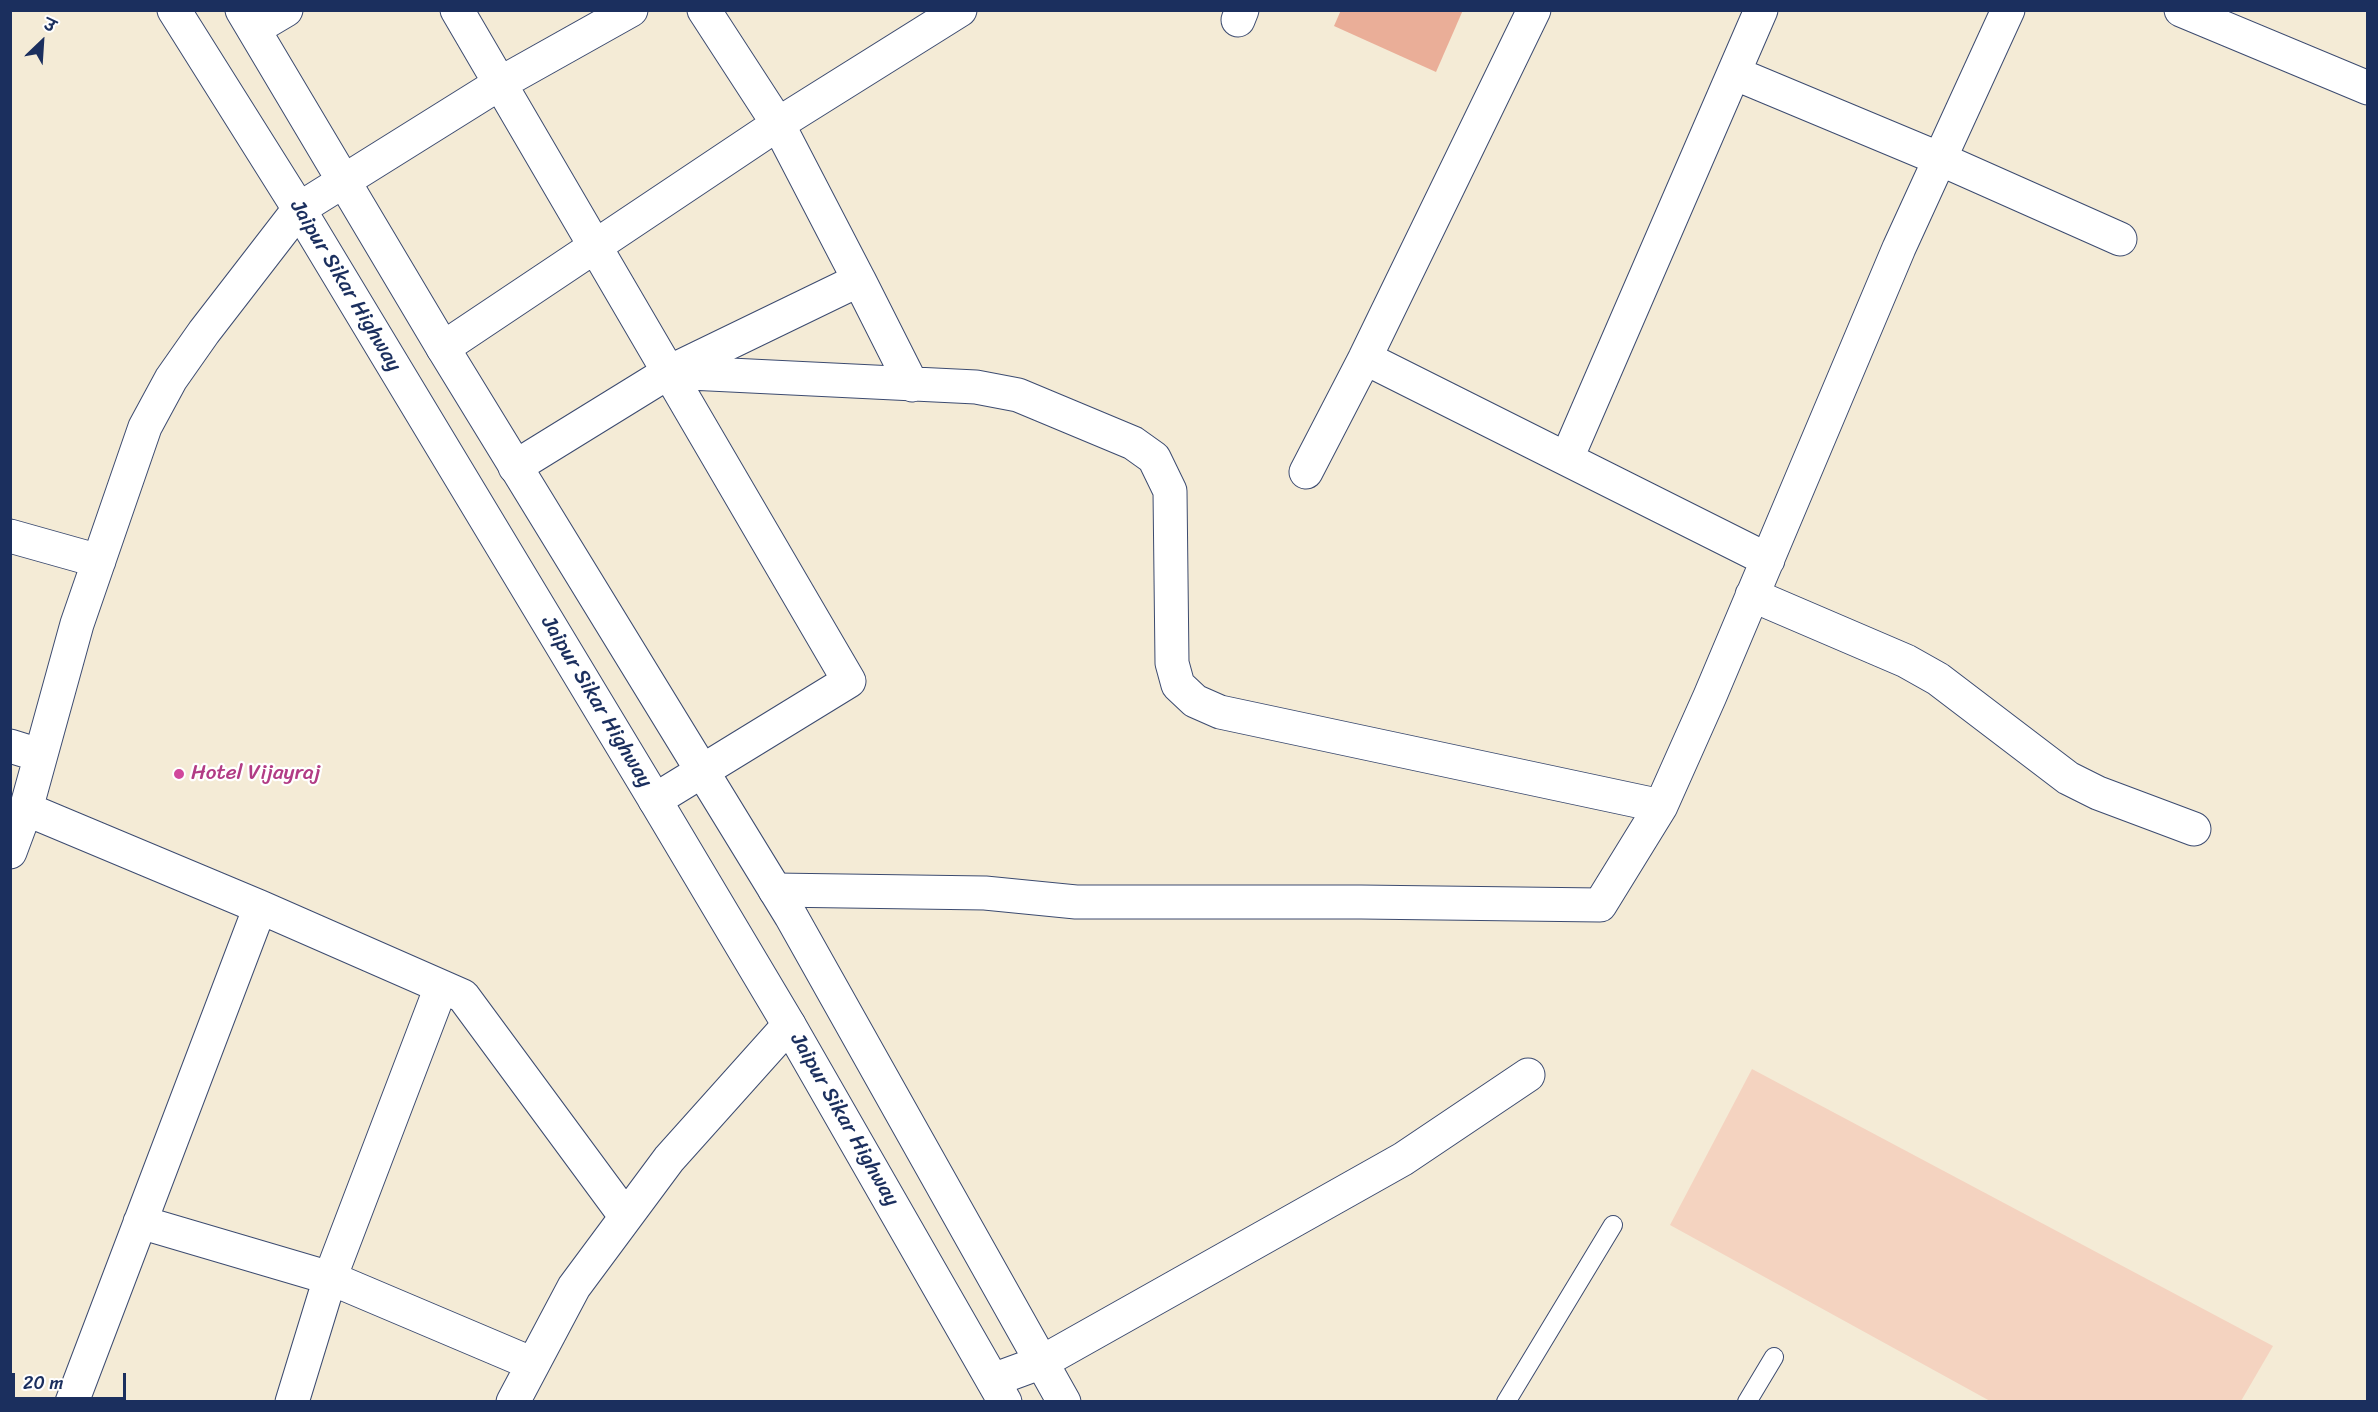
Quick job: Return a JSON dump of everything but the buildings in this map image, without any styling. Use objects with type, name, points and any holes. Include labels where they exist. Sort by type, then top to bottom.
[{"type":"street","name":"Jaipur Sikar Highway","points":[[174,10],[299,209],[656,800],[789,1025],[999,1391]]},
{"type":"street","points":[[286,10],[248,20],[515,467],[701,772],[776,890],[1064,1401]]},
{"type":"street","points":[[457,10],[849,681],[656,800]]},
{"type":"street","points":[[11,849],[26,809],[25,751],[76,624],[145,427],[171,379],[211,322],[299,209],[343,179],[499,84],[631,10]]},
{"type":"street","points":[[704,10],[778,124],[912,385]]},
{"type":"street","points":[[443,348],[778,124],[960,10]]},
{"type":"street","points":[[1306,472],[1365,358],[1534,10]]},
{"type":"street","points":[[1567,458],[1761,10]]},
{"type":"street","points":[[776,890],[985,893],[1076,902],[1600,905],[1661,806],[1768,560],[1885,279],[2008,10]]},
{"type":"street","points":[[2181,10],[2228,20],[2367,88]]},
{"type":"street","points":[[1734,73],[1940,159],[2120,239]]},
{"type":"street","points":[[515,467],[669,372],[860,280]]},
{"type":"street","points":[[1365,358],[1768,560]]},
{"type":"street","points":[[669,372],[976,387],[1018,395],[1133,443],[1154,458],[1170,491],[1172,663],[1178,685],[1195,701],[1220,712],[1661,806]]},
{"type":"street","points":[[10,536],[99,561]]},
{"type":"street","points":[[1752,595],[1906,661],[1938,679],[2068,778],[2098,793],[2194,829]]},
{"type":"street","points":[[26,809],[260,907],[463,996],[626,1217]]},
{"type":"street","points":[[72,1401],[260,907]]},
{"type":"street","points":[[292,1401],[330,1278],[441,987]]},
{"type":"street","points":[[513,1401],[573,1287],[669,1159],[789,1025]]},
{"type":"street","points":[[999,1391],[1042,1362],[1403,1159],[1528,1075]]},
{"type":"street","points":[[140,1222],[330,1278],[533,1364]]},
{"type":"lane","points":[[1506,1401],[1613,1224]]},
{"type":"lane","points":[[1748,1401],[1774,1357]]},
{"type":"shaded area","points":[[1752,1069],[2273,1346],[2241,1401],[1990,1401],[1670,1225]]},
{"type":"place","name":"Hotel Vijayraj","points":[[179,774]]}]
